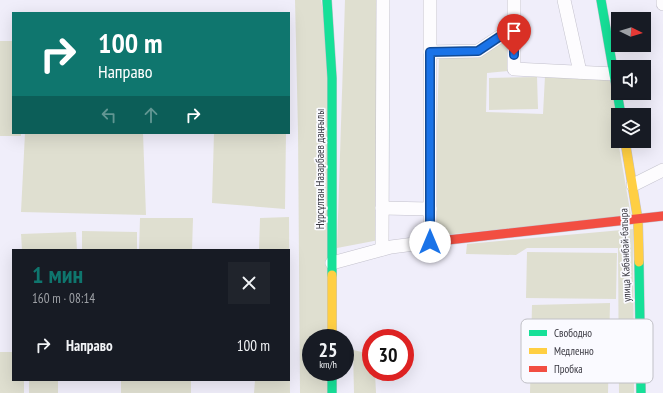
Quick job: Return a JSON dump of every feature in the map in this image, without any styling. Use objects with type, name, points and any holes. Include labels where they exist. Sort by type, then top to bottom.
[{"type":"main road","name":"Нұрсұлтан Назарбаев даңғылы","points":[[327,0],[332,78],[332,329]]},
{"type":"main road","points":[[601,0],[612,60]]},
{"type":"main road","name":"улица Кабанбай-батыра","points":[[626,148],[638,220],[640,319]]},
{"type":"main road","points":[[430,242],[638,220],[663,216]]},
{"type":"main road","points":[[332,381],[332,393]]},
{"type":"main road","name":"улица Кабанбай-батыра","points":[[641,383],[641,393]]},
{"type":"street","points":[[382,249],[384,0]]},
{"type":"street","points":[[332,263],[382,249],[430,242],[430,0]]},
{"type":"street","points":[[514,0],[514,69],[611,74]]},
{"type":"street","points":[[564,0],[580,72]]},
{"type":"street","points":[[430,52],[478,51],[514,27]]},
{"type":"street","points":[[633,185],[663,170]]},
{"type":"street","points":[[382,208],[430,209]]},
{"type":"shaded area","points":[[295,0],[321,0],[331,58],[328,329],[302,329],[302,381],[327,381],[327,393],[300,393],[298,131]]},
{"type":"shaded area","points":[[345,0],[380,0],[379,240],[337,248]]},
{"type":"shaded area","points":[[509,39],[508,71],[487,73],[486,112],[543,114],[545,76],[611,78],[611,100],[614,100],[615,108],[611,108],[611,148],[619,148],[631,216],[434,236],[439,56],[480,55]]},
{"type":"shaded area","points":[[0,41],[12,41],[12,134],[21,134],[21,136],[0,136]]},
{"type":"shaded area","points":[[537,77],[538,109],[489,110],[489,78]]},
{"type":"shaded area","points":[[25,134],[143,134],[146,215],[21,212]]},
{"type":"shaded area","points":[[214,134],[286,134],[285,209],[212,203]]},
{"type":"shaded area","points":[[289,217],[289,249],[259,249],[260,218]]},
{"type":"shaded area","points":[[140,218],[193,218],[192,249],[139,249]]},
{"type":"shaded area","points":[[633,229],[634,319],[618,319],[618,248],[527,248],[516,255],[466,254],[467,244]]},
{"type":"shaded area","points":[[82,231],[137,232],[137,249],[82,249]]},
{"type":"shaded area","points":[[76,232],[77,249],[22,249],[21,234]]},
{"type":"shaded area","points":[[527,252],[617,253],[616,299],[526,298]]},
{"type":"shaded area","points":[[610,303],[610,319],[532,319],[532,305]]},
{"type":"shaded area","points":[[354,350],[362,352],[362,381],[375,381],[376,393],[354,393]]},
{"type":"shaded area","points":[[0,352],[12,352],[12,381],[24,381],[24,393],[0,393]]},
{"type":"shaded area","points":[[29,381],[58,381],[58,393],[29,393]]},
{"type":"shaded area","points":[[121,381],[191,381],[191,393],[121,393]]},
{"type":"shaded area","points":[[255,381],[290,381],[290,393],[254,393]]},
{"type":"shaded area","points":[[530,383],[608,383],[608,393],[530,393]]},
{"type":"shaded area","points":[[619,383],[634,383],[634,393],[619,393]]},
{"type":"traffic: fast","points":[[327,0],[332,78],[332,275]]},
{"type":"traffic: fast","points":[[601,0],[620,108]]},
{"type":"traffic: fast","points":[[639,262],[640,319]]},
{"type":"traffic: fast","points":[[332,381],[332,393]]},
{"type":"traffic: fast","points":[[641,383],[641,393]]},
{"type":"traffic: slow","points":[[626,148],[638,220],[639,262]]},
{"type":"traffic: slow","points":[[332,275],[332,329]]},
{"type":"traffic: jam","points":[[430,242],[663,216]]},
{"type":"route","points":[[430,242],[430,52],[478,51],[514,27],[514,55]]}]
